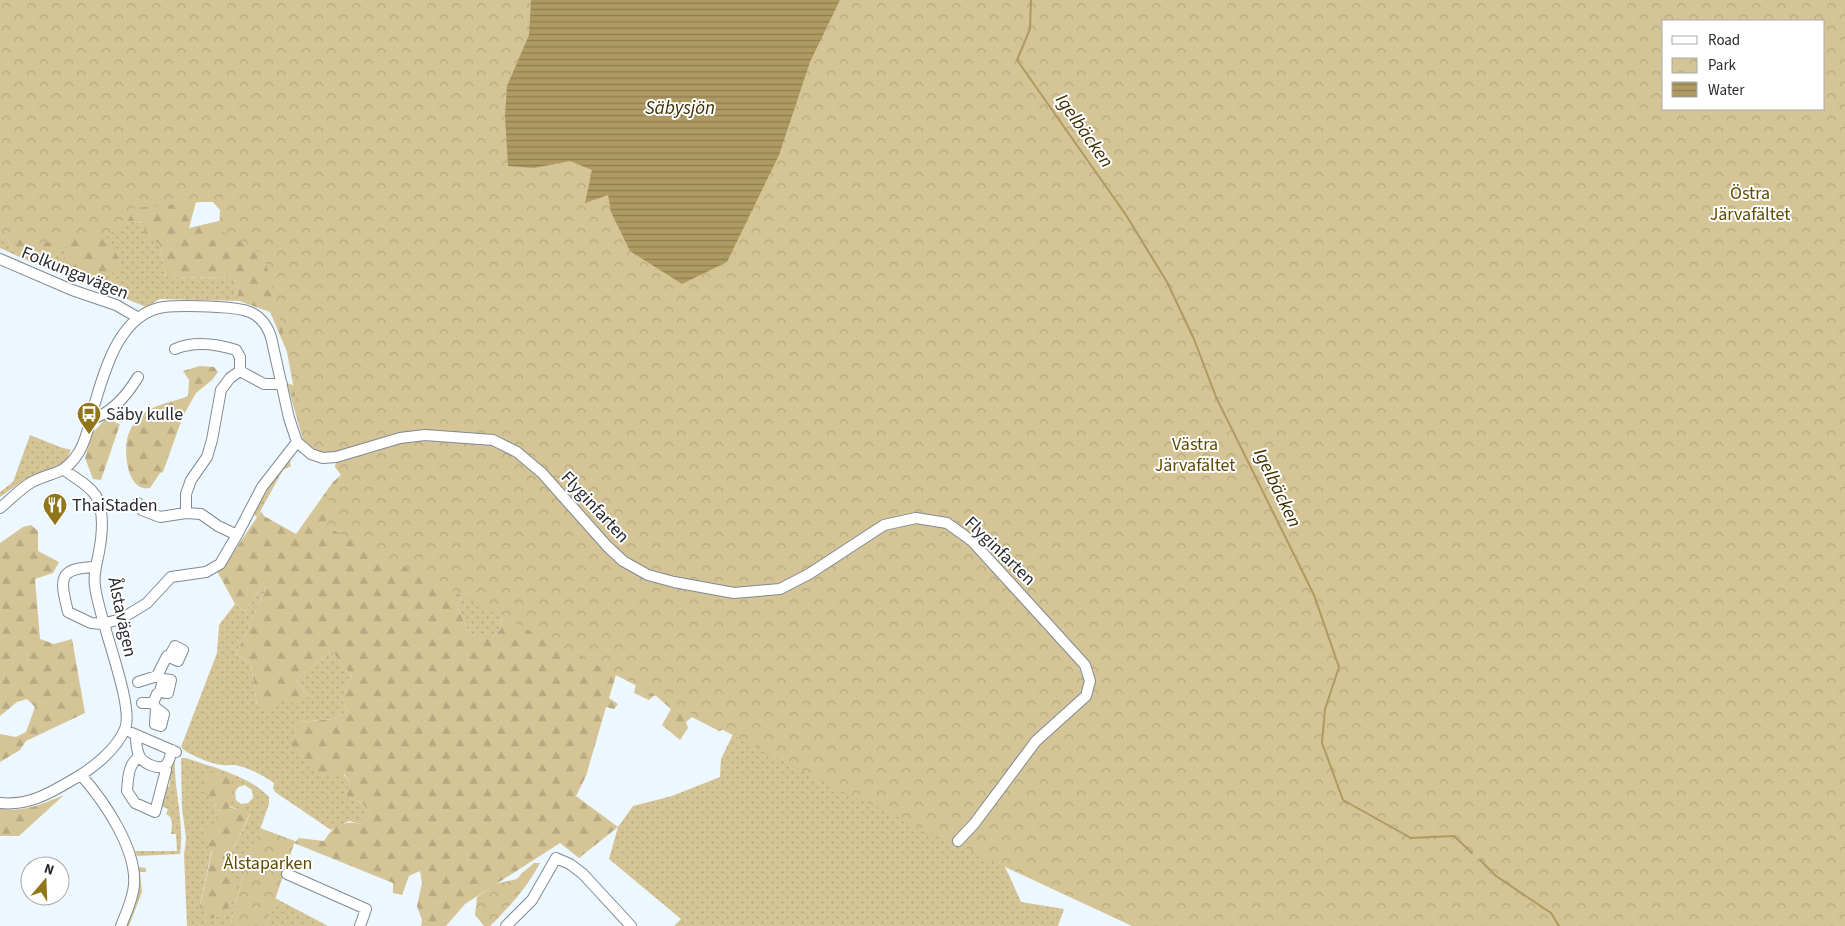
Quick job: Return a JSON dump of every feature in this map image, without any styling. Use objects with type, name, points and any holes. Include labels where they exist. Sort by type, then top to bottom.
[{"type":"street","name":"Folkungavägen","points":[[0,259],[64,287],[116,305],[137,317]]},
{"type":"street","points":[[0,508],[32,482],[64,470],[79,452],[107,364],[128,327],[137,317],[163,307],[187,306],[238,308],[262,319],[268,326],[296,442],[262,487],[238,535],[220,564],[206,572],[171,577],[147,602],[122,619],[102,624],[91,623],[68,612],[62,590],[62,579],[68,572],[79,567],[96,567]]},
{"type":"street","points":[[175,350],[185,345],[220,345],[236,350],[240,357],[240,371]]},
{"type":"street","points":[[240,371],[264,384],[282,384]]},
{"type":"street","points":[[186,513],[186,494],[191,480],[207,457],[221,390],[230,378],[240,371]]},
{"type":"street","points":[[90,419],[102,416],[129,392],[138,378]]},
{"type":"street","name":"Flyginfarten","points":[[296,442],[311,454],[323,458],[342,456],[400,438],[425,435],[493,440],[517,452],[542,472],[584,522],[623,561],[648,575],[674,582],[734,593],[780,589],[809,574],[884,525],[916,518],[947,523],[972,542],[1031,605],[1085,665],[1090,681],[1086,696],[1036,741],[974,824],[958,841]]},
{"type":"street","name":"Ålstavägen","points":[[64,470],[88,487],[97,497],[101,512],[101,544],[94,584],[102,624],[126,704],[127,719],[125,729]]},
{"type":"street","points":[[138,503],[142,510],[160,517],[186,513],[201,514],[218,526],[238,535]]},
{"type":"street","points":[[142,703],[155,706],[157,694],[160,692],[160,677],[167,656],[169,657]]},
{"type":"street","points":[[138,682],[160,677]]},
{"type":"street","points":[[0,803],[18,803],[35,800],[80,775],[104,757],[125,729],[136,736],[175,751],[164,766],[158,767],[144,762],[139,757],[136,736]]},
{"type":"street","points":[[139,757],[132,763],[126,791],[135,803],[155,812],[166,770],[164,766]]},
{"type":"street","points":[[80,775],[99,799],[120,832],[128,849],[133,867],[134,885],[121,926]]},
{"type":"street","points":[[506,926],[532,900],[556,858],[570,864],[583,874],[631,926]]},
{"type":"street","points":[[287,874],[366,909],[360,926]]},
{"type":"green space","points":[[0,0],[11,0],[79,214],[144,223],[159,243],[166,277],[235,278],[239,301],[160,299],[146,307],[46,269],[0,248],[0,233],[6,237],[14,252],[47,226]]},
{"type":"green space","name":"Västra Järvafältet","points":[[0,0],[1845,0],[1845,926],[1132,926],[838,789],[325,526],[329,497],[341,474],[335,467],[337,460],[323,455],[304,443],[284,336],[264,255],[219,230],[220,210],[212,201],[135,208],[122,231],[34,244],[0,232]]},
{"type":"green space","points":[[236,142],[213,202],[196,202],[189,228],[223,220],[256,226],[738,724],[719,731],[692,717],[686,722],[688,728],[680,740],[662,725],[671,709],[655,695],[649,700],[634,693],[636,684],[616,675],[609,698],[618,704],[614,709],[606,707],[586,776],[576,796],[618,827],[579,858],[560,843],[465,904],[446,926],[421,926],[422,920],[417,906],[422,883],[420,871],[409,876],[402,895],[393,893],[393,883],[294,843],[299,838],[324,841],[331,831],[339,825],[349,823],[361,824],[371,813],[361,802],[346,797],[350,782],[344,774],[324,777],[291,747],[299,722],[333,719],[347,712],[342,697],[352,676],[332,651],[296,679],[308,697],[297,705],[283,698],[272,710],[257,706],[251,663],[236,655],[266,588],[262,585],[245,612],[235,604],[216,569],[226,564],[261,511],[264,516],[296,534],[333,482],[341,475],[335,467],[337,460],[304,443],[287,383],[295,386],[288,354],[270,312],[239,301],[235,278],[166,277],[159,243],[145,239],[144,223],[79,214]],"holes":[[[470,585],[503,601],[501,629],[492,637],[476,637],[468,632],[457,605]]]},
{"type":"green space","points":[[0,208],[47,226],[64,243],[42,263],[14,252],[6,237],[0,233]]},
{"type":"green space","points":[[81,223],[111,241],[122,268],[96,281],[63,268],[66,248]]},
{"type":"green space","points":[[200,366],[214,367],[218,372],[212,380],[196,393],[183,416],[163,472],[160,473],[150,488],[143,488],[132,479],[127,463],[126,447],[130,429],[148,410],[188,396],[189,380],[183,371]]},
{"type":"green space","points":[[106,419],[120,424],[101,480],[93,479],[85,458],[93,432]]},
{"type":"green space","points":[[30,435],[71,450],[65,462],[24,480],[0,497],[0,492],[13,482]]},
{"type":"green space","points":[[289,457],[291,466],[283,470],[257,517],[253,514],[282,465]]},
{"type":"green space","points":[[31,525],[38,531],[38,551],[59,562],[53,573],[35,579],[40,639],[54,644],[72,639],[85,713],[26,741],[20,750],[0,762],[0,734],[16,737],[26,732],[35,707],[27,699],[17,702],[0,716],[0,543],[23,527]]},
{"type":"green space","points":[[262,585],[266,588],[236,655],[251,663],[257,706],[283,697],[308,697],[296,679],[332,651],[352,676],[342,697],[347,712],[333,719],[299,722],[350,782],[346,797],[361,802],[371,813],[361,824],[349,821],[331,830],[275,792],[273,788],[274,783],[262,775],[237,765],[219,765],[207,761],[188,753],[181,747],[217,653],[219,625],[235,604],[245,612]]},
{"type":"green space","points":[[470,585],[503,601],[501,629],[492,637],[476,637],[468,632],[457,605]]},
{"type":"green space","points":[[738,724],[968,801],[1008,873],[1021,902],[1064,909],[1058,926],[674,926],[681,919],[609,859],[618,827],[633,806],[672,796],[720,777],[721,759]]},
{"type":"green space","points":[[175,756],[181,830],[180,854],[137,856],[135,851],[177,851],[176,834],[171,834],[171,820],[166,814],[168,809],[161,806],[166,786],[169,787],[170,780],[165,779]]},
{"type":"green space","points":[[181,758],[219,769],[241,778],[261,789],[269,797],[269,804],[241,883],[230,926],[187,926],[184,855],[186,838],[182,808]],"holes":[[[245,785],[252,790],[253,798],[248,803],[241,804],[236,800],[235,792],[238,787]],[[210,799],[250,814],[233,850],[225,856],[224,870],[200,905],[220,811]]]},
{"type":"green space","points":[[209,772],[231,776],[229,807],[250,813],[233,850],[225,857],[224,870],[238,881],[236,897],[222,916],[207,919],[200,906],[212,851],[207,845],[202,830],[216,823],[220,811],[210,799],[203,780]]},
{"type":"green space","points":[[64,795],[19,836],[0,836],[0,808],[25,809]]},
{"type":"green space","name":"Ålstaparken","points":[[260,828],[295,841],[266,926],[230,926],[241,883]]},
{"type":"green space","points":[[534,863],[540,863],[517,897],[490,926],[484,926],[475,915],[477,897],[495,884],[517,879]]},
{"type":"green space","points":[[138,867],[146,868],[146,872],[140,872],[142,892],[129,926],[126,926],[138,882]]},
{"type":"green space","points":[[275,898],[328,926],[266,926]]},
{"type":"water","name":"Säbysjön","points":[[531,0],[840,0],[810,62],[779,155],[727,262],[682,284],[630,251],[611,212],[608,195],[585,203],[592,170],[570,161],[534,168],[508,166],[505,116],[507,86],[529,35]]},
{"type":"waterway","name":"Igelbäcken","points":[[1031,0],[1030,29],[1017,60],[1126,215],[1167,282],[1194,339],[1216,397],[1314,595],[1339,667],[1325,709],[1322,743],[1343,800],[1411,838],[1454,836],[1472,853]]},
{"type":"waterway","name":"Igelbäcken","points":[[1480,860],[1496,876],[1551,913],[1559,926]]},
{"type":"place","name":"Säby kulle","points":[[89,435]]},
{"type":"place","name":"ThaiStaden","points":[[55,526]]},
{"type":"park label","name":"Östra Järvafältet","points":[[1750,203]]}]
